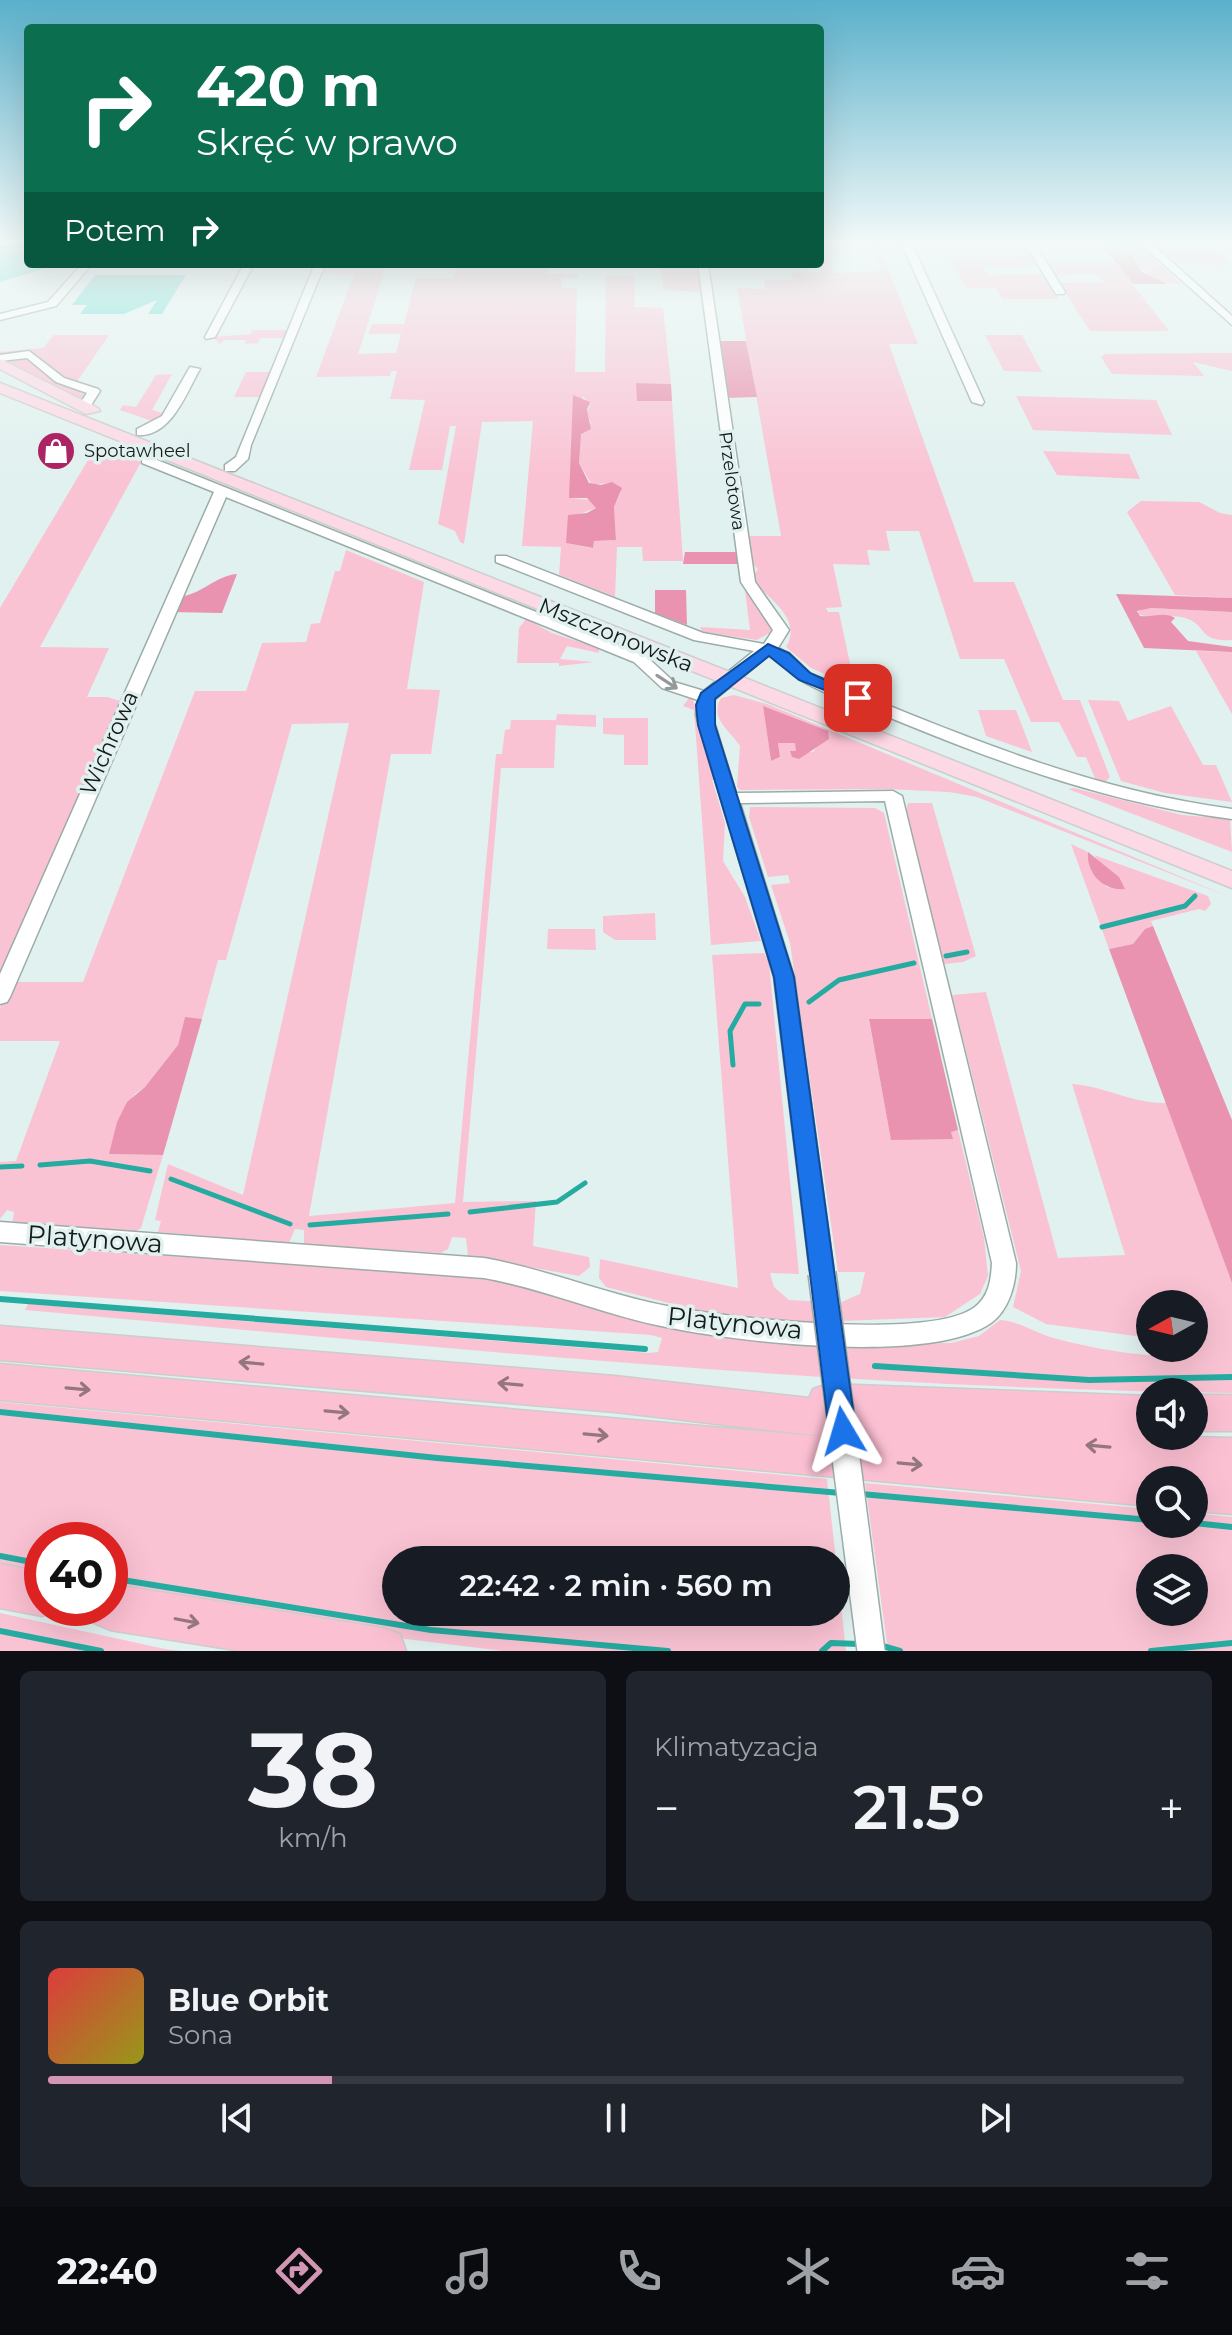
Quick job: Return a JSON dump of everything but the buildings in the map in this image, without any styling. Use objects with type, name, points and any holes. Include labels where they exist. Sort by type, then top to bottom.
[{"type":"highway","points":[[0,1343],[615,1394],[864,1423],[1232,1457]]},
{"type":"highway","points":[[0,1382],[1136,1485]]},
{"type":"highway","points":[[615,1394],[1136,1413]]},
{"type":"highway","points":[[1208,1413],[1232,1413]]},
{"type":"highway","points":[[1208,1492],[1232,1494]]},
{"type":"highway","points":[[0,1586],[24,1591]]},
{"type":"highway","points":[[128,1610],[383,1651]]},
{"type":"main road","points":[[0,360],[88,414]]},
{"type":"main road","name":"Mszczonowska","points":[[0,376],[144,440],[734,674],[1232,863]]},
{"type":"main road","name":"Mszczonowska","points":[[0,388],[88,414]]},
{"type":"main road","points":[[0,397],[88,414]]},
{"type":"main road","name":"Mszczonowska","points":[[144,440],[230,468],[1232,880]]},
{"type":"street","points":[[210,337],[219,321]]},
{"type":"street","points":[[230,468],[242,459],[296,321]]},
{"type":"street","name":"Przelotowa","points":[[711,321],[748,582],[781,630],[768,649]]},
{"type":"street","points":[[942,321],[978,402]]},
{"type":"street","points":[[194,369],[167,418],[144,440],[146,460],[640,659],[668,685],[707,697]]},
{"type":"street","name":"Wichrowa","points":[[0,997],[222,490]]},
{"type":"street","points":[[501,559],[699,637],[768,649],[784,656],[805,677],[1051,774],[1123,797],[1232,814]]},
{"type":"street","points":[[768,649],[707,697],[707,725],[784,977],[871,1651]]},
{"type":"street","name":"Platynowa","points":[[0,1232],[484,1268],[540,1279],[664,1317],[732,1328],[910,1334],[940,1332],[965,1325],[984,1315],[1004,1280],[1004,1263],[893,796],[731,798]]},
{"type":"shaded area","points":[[337,321],[369,321],[358,354],[396,353],[401,334],[368,334],[372,324],[404,324],[405,321],[576,321],[575,372],[605,372],[606,321],[664,321],[671,384],[637,383],[637,400],[672,401],[683,561],[643,561],[642,547],[617,547],[615,597],[559,575],[561,547],[522,546],[533,421],[482,422],[464,544],[460,542],[455,531],[438,524],[456,426],[450,426],[442,470],[409,470],[425,400],[390,399],[397,371],[391,371],[390,376],[316,377]],"holes":[[[583,396],[590,406],[587,413],[591,423],[580,434],[579,463],[592,485],[607,483],[621,492],[614,507],[616,540],[594,541],[593,548],[567,543],[577,515],[596,508],[592,500],[569,498]]]},
{"type":"shaded area","points":[[743,321],[909,321],[918,344],[889,344],[974,582],[1014,582],[1063,700],[1080,700],[1110,777],[1103,784],[1097,783],[1086,757],[1077,757],[1059,722],[1031,722],[1004,659],[960,659],[919,531],[886,531],[890,551],[867,550],[870,565],[833,564],[842,607],[826,608],[828,612],[839,612],[855,687],[811,668],[786,647],[790,637],[787,619],[775,602],[751,579],[758,569],[748,560],[744,536],[781,536]]},
{"type":"shaded area","points":[[1084,321],[1161,321],[1169,331],[1090,331]]},
{"type":"shaded area","points":[[253,330],[289,330],[286,338],[260,338],[258,343],[224,340],[220,344],[213,337],[250,334]]},
{"type":"shaded area","points":[[54,335],[109,335],[76,383],[55,374],[32,353],[0,356],[0,352],[43,348]]},
{"type":"shaded area","points":[[985,335],[1022,335],[1042,372],[1004,371]]},
{"type":"shaded area","points":[[717,341],[746,341],[757,397],[724,398]]},
{"type":"shaded area","points":[[1232,353],[1232,371],[1193,362],[1204,376],[1112,374],[1101,357],[1105,354]]},
{"type":"shaded area","points":[[26,356],[56,380],[89,397],[82,400],[5,360]]},
{"type":"shaded area","points":[[246,372],[271,372],[261,397],[234,397]]},
{"type":"shaded area","points":[[172,374],[152,410],[165,414],[155,422],[120,410],[123,405],[136,407],[156,375]]},
{"type":"shaded area","points":[[636,383],[671,384],[672,401],[637,401]]},
{"type":"shaded area","points":[[573,395],[590,402],[587,410],[591,429],[581,434],[579,463],[589,483],[601,485],[612,482],[622,488],[614,507],[616,540],[594,541],[593,548],[566,543],[568,515],[587,513],[596,508],[587,498],[569,498]]},
{"type":"shaded area","points":[[1016,396],[1156,400],[1172,435],[1033,430]]},
{"type":"shaded area","points":[[97,445],[141,462],[40,647],[109,648],[87,697],[107,697],[124,702],[0,983],[0,608]]},
{"type":"shaded area","points":[[1043,451],[1129,454],[1140,479],[1057,475]]},
{"type":"shaded area","points":[[1141,501],[1199,502],[1220,513],[1232,515],[1232,598],[1175,595],[1127,512]]},
{"type":"shaded area","points":[[346,550],[424,582],[407,689],[440,690],[431,754],[391,754],[309,1216],[455,1203],[496,754],[502,754],[505,730],[510,729],[511,720],[556,720],[557,714],[596,715],[596,727],[556,725],[554,768],[501,768],[463,1202],[536,1201],[533,1246],[589,1257],[590,1267],[579,1276],[468,1256],[466,1238],[452,1237],[448,1249],[441,1253],[304,1244],[304,1230],[295,1229],[289,1243],[158,1232],[161,1221],[155,1220],[168,1164],[243,1195],[349,723],[292,724],[226,960],[218,960],[202,1019],[185,1018],[178,1045],[145,1087],[135,1094],[117,1122],[110,1154],[163,1155],[141,1228],[133,1233],[12,1225],[14,1212],[7,1210],[0,1219],[0,1162],[16,1161],[60,1041],[0,1041],[0,1008],[11,982],[83,982],[195,691],[246,691],[262,643],[306,642],[311,624],[320,623],[335,571],[340,571]]},
{"type":"shaded area","points":[[685,552],[736,552],[741,564],[683,564]]},
{"type":"shaded area","points":[[237,574],[222,613],[171,612],[178,597]]},
{"type":"shaded area","points":[[655,590],[686,590],[687,625],[655,613]]},
{"type":"shaded area","points":[[745,590],[773,631],[757,640],[702,632],[700,627],[750,630]]},
{"type":"shaded area","points":[[1116,594],[1232,598],[1232,612],[1151,608],[1137,611],[1140,616],[1171,616],[1175,618],[1171,622],[1188,641],[1232,647],[1232,652],[1144,648]]},
{"type":"shaded area","points":[[1140,609],[1232,612],[1232,640],[1214,639],[1194,622],[1182,617],[1138,614]]},
{"type":"shaded area","points":[[526,619],[552,633],[599,648],[599,653],[567,646],[560,659],[594,662],[559,666],[559,663],[517,663],[519,628]]},
{"type":"shaded area","points":[[1196,651],[1232,652],[1232,714]]},
{"type":"shaded area","points":[[734,695],[767,704],[1232,898],[977,797],[949,792],[888,789],[740,790],[737,787],[740,746],[719,718],[721,698]],"holes":[[[763,706],[819,744],[813,752],[791,751],[797,751],[795,742],[778,743],[780,757],[771,761]]]},
{"type":"shaded area","points":[[689,698],[693,700],[717,779],[712,780],[725,823],[723,861],[745,897],[761,941],[711,945],[694,710],[683,706]]},
{"type":"shaded area","points":[[1088,700],[1119,701],[1128,721],[1171,706],[1203,765],[1216,765],[1232,802],[1165,793],[1121,781]]},
{"type":"shaded area","points":[[763,706],[828,731],[829,739],[799,759],[792,757],[790,751],[796,751],[795,743],[778,743],[780,757],[771,761]]},
{"type":"shaded area","points":[[978,710],[1016,710],[1032,752],[986,736]]},
{"type":"shaded area","points":[[603,718],[648,718],[648,765],[624,765],[624,735],[603,734]]},
{"type":"shaded area","points":[[1068,789],[1182,815],[1230,819],[1232,852]]},
{"type":"shaded area","points":[[908,803],[932,803],[976,956],[963,962],[944,964],[906,811]]},
{"type":"shaded area","points":[[750,807],[875,808],[884,813],[932,1019],[869,1020],[891,1139],[952,1139],[951,1131],[958,1130],[984,1238],[988,1276],[980,1294],[945,1317],[788,1323],[731,1319],[606,1287],[599,1278],[600,1259],[738,1288],[712,955],[764,953],[769,963],[799,1274],[770,1273],[774,1287],[789,1300],[839,1303],[860,1294],[865,1272],[838,1272],[790,943],[771,885],[790,883],[788,875],[768,877],[749,817]]},
{"type":"shaded area","points":[[1071,844],[1088,852],[1092,872],[1108,888],[1119,877],[1102,866],[1094,855],[1208,896],[1211,904],[1205,911],[1199,909],[1151,921],[1153,926],[1145,929],[1133,944],[1109,949]]},
{"type":"shaded area","points":[[1088,852],[1119,877],[1125,889],[1110,887],[1098,880],[1090,867]]},
{"type":"shaded area","points":[[655,913],[656,940],[615,940],[603,932],[603,916]]},
{"type":"shaded area","points":[[1153,926],[1232,1120],[1232,1283],[1109,949],[1133,944],[1145,929]]},
{"type":"shaded area","points":[[548,929],[595,929],[596,950],[547,949]]},
{"type":"shaded area","points":[[986,992],[1058,1258],[1125,1255],[1072,1084],[1142,1101],[1166,1103],[1232,1283],[1232,1393],[1208,1392],[1208,1378],[1136,1378],[1136,1390],[1081,1389],[779,1374],[477,1351],[25,1310],[28,1304],[649,1353],[658,1352],[662,1338],[0,1291],[0,1245],[482,1276],[547,1290],[665,1328],[785,1345],[951,1343],[979,1336],[1000,1320],[1058,1339],[1136,1354],[1136,1362],[1208,1362],[1208,1290],[1136,1290],[1136,1336],[1046,1324],[1013,1307],[1021,1271],[952,995]]},
{"type":"shaded area","points":[[185,1017],[202,1019],[163,1155],[109,1154],[117,1122],[127,1102],[145,1087],[178,1045]]},
{"type":"shaded area","points":[[869,1019],[932,1019],[958,1130],[951,1132],[953,1139],[891,1140]]},
{"type":"shaded area","points":[[0,1402],[827,1479],[834,1546],[382,1546],[382,1626],[843,1626],[846,1651],[503,1651],[334,1630],[128,1596],[128,1522],[24,1522],[24,1575],[0,1570]]},
{"type":"shaded area","points":[[865,1483],[1136,1508],[1136,1538],[1208,1538],[1208,1514],[1232,1517],[1232,1651],[888,1651]]},
{"type":"shaded area","points":[[0,1613],[24,1618],[24,1626],[60,1626],[181,1651],[0,1651]]},
{"type":"waterway","points":[[1102,927],[1185,906],[1195,896]]},
{"type":"waterway","points":[[946,956],[967,952]]},
{"type":"waterway","points":[[809,1002],[839,980],[914,963]]},
{"type":"waterway","points":[[733,1065],[730,1031],[745,1004],[759,1004]]},
{"type":"waterway","points":[[40,1165],[90,1161],[150,1171]]},
{"type":"waterway","points":[[0,1167],[22,1166]]},
{"type":"waterway","points":[[171,1179],[290,1224]]},
{"type":"waterway","points":[[470,1212],[557,1202],[585,1183]]},
{"type":"waterway","points":[[310,1225],[448,1214]]},
{"type":"waterway","points":[[0,1299],[645,1349]]},
{"type":"waterway","points":[[875,1366],[1089,1380],[1232,1377]]},
{"type":"waterway","points":[[0,1412],[437,1458],[841,1493]]},
{"type":"waterway","points":[[861,1494],[1136,1519]]},
{"type":"waterway","points":[[1208,1524],[1232,1527]]},
{"type":"waterway","points":[[0,1556],[24,1561]]},
{"type":"waterway","points":[[128,1581],[431,1630],[668,1651]]},
{"type":"waterway","points":[[0,1631],[101,1651]]},
{"type":"waterway","points":[[822,1651],[831,1643],[859,1644]]},
{"type":"waterway","points":[[1151,1651],[1232,1643]]},
{"type":"waterway","points":[[879,1645],[900,1651]]},
{"type":"place","name":"Spotawheel","points":[[56,451]]},
{"type":"route","points":[[843,1431],[784,977],[704,715],[707,697],[768,649],[784,656],[805,677],[858,698]]}]
